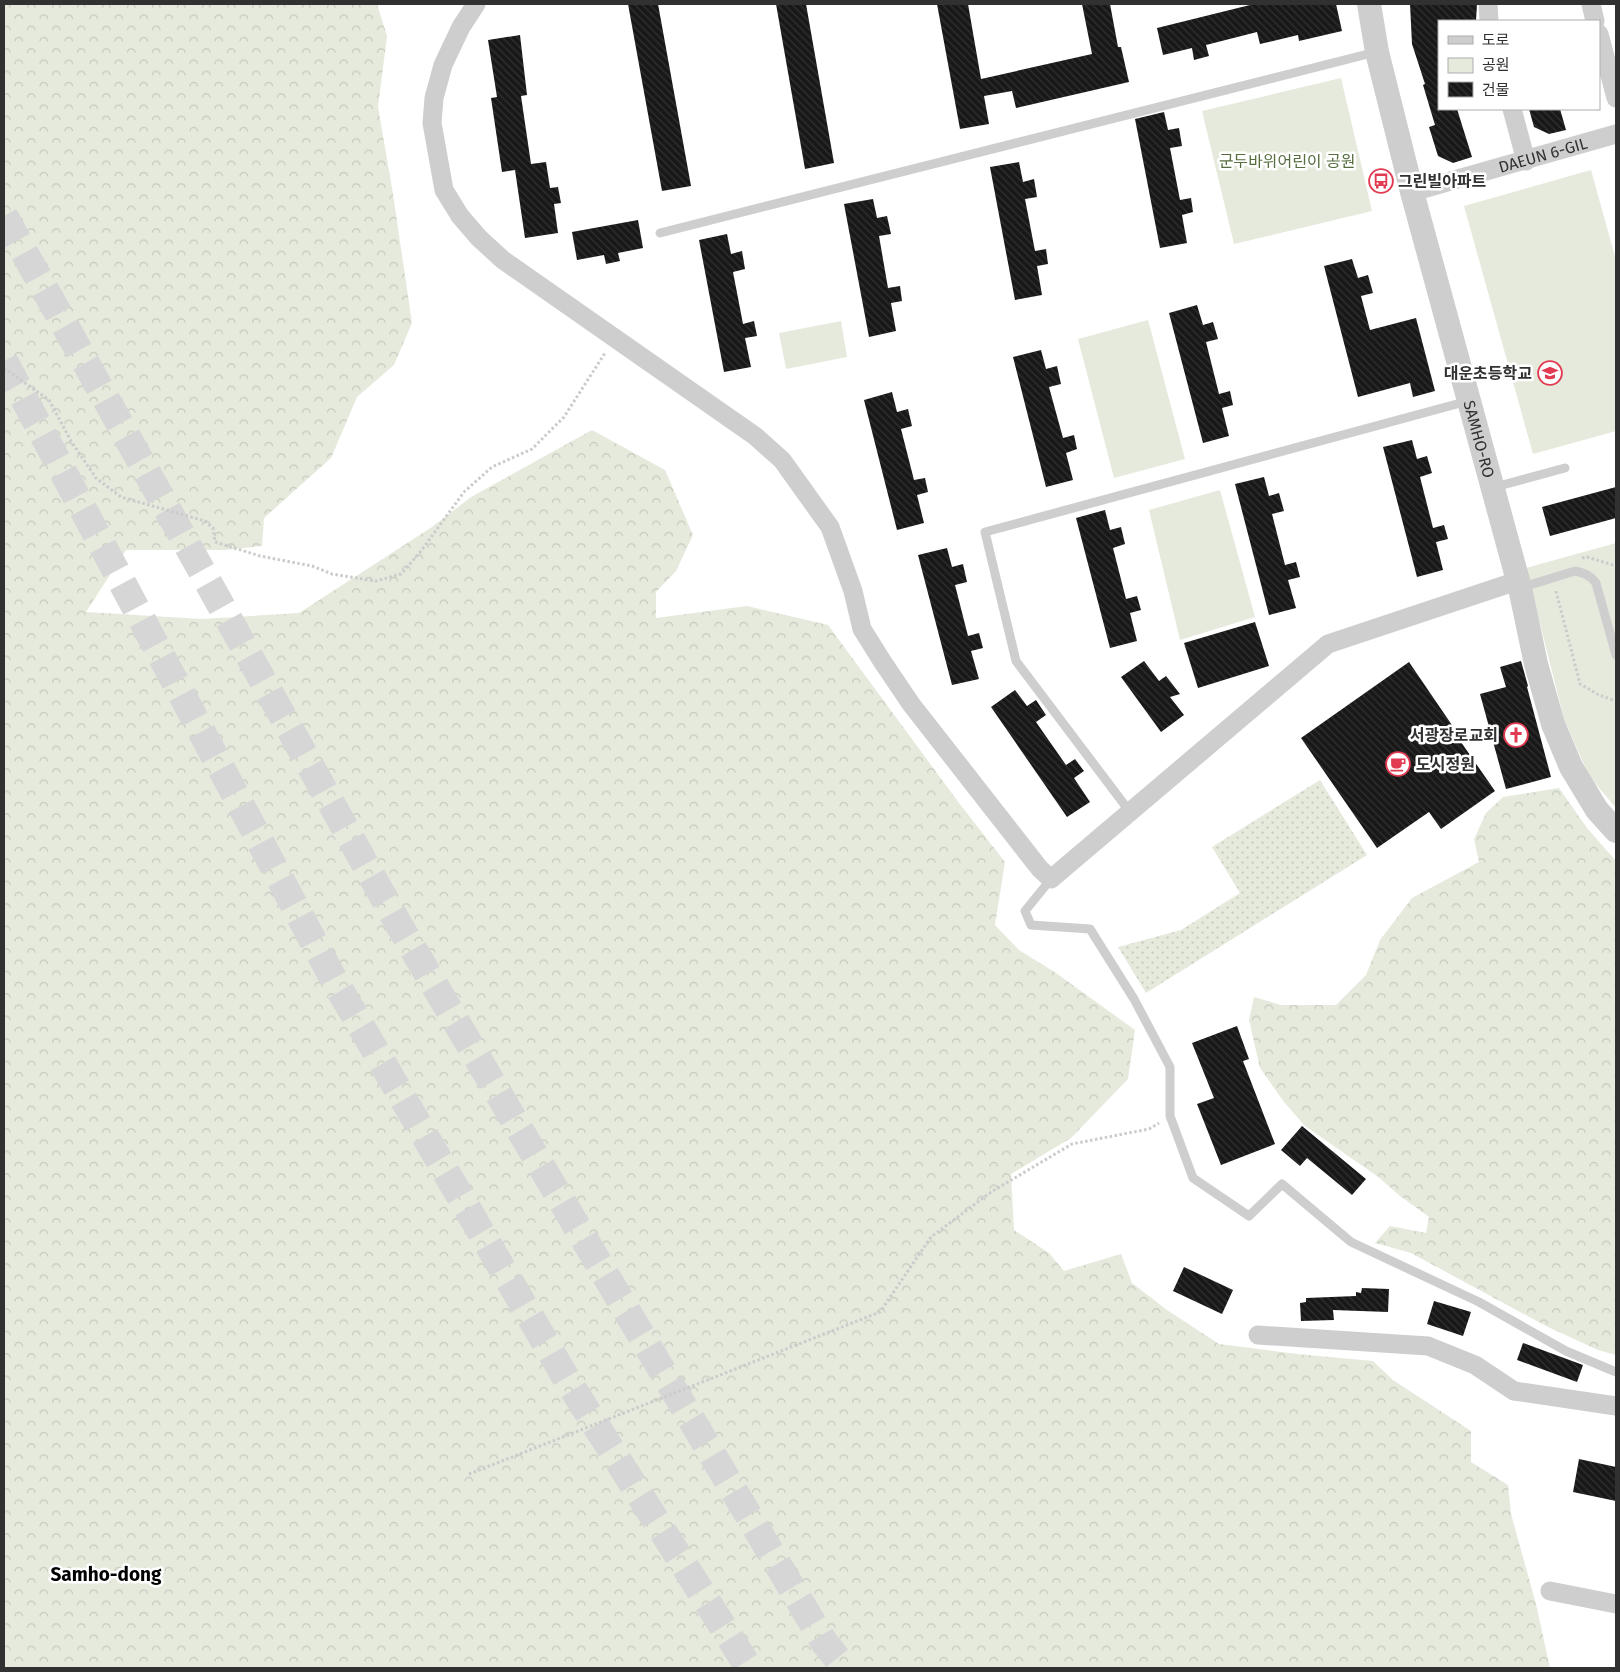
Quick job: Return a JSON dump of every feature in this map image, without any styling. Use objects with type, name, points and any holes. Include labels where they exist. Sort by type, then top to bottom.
[{"type":"street","points":[[476,4],[461,27],[443,65],[434,98],[432,122],[444,190],[460,216],[479,238],[503,260],[755,436],[782,460],[830,527],[853,592],[862,629],[882,661],[917,711],[1040,869],[1051,879],[1328,644],[1518,585]]},
{"type":"street","name":"SAMHO-RO","points":[[1369,4],[1377,52],[1412,192],[1518,585],[1536,664],[1562,746],[1571,767],[1598,810],[1616,831]]},
{"type":"street","points":[[1488,4],[1489,20]]},
{"type":"street","points":[[1591,4],[1595,20]]},
{"type":"street","points":[[1600,35],[1616,30]]},
{"type":"street","points":[[1600,39],[1616,98]]},
{"type":"street","points":[[1512,110],[1526,161]]},
{"type":"street","name":"DAEUN 6-GIL","points":[[1412,192],[1616,134]]},
{"type":"street","points":[[1258,1335],[1428,1346],[1475,1365],[1514,1391],[1616,1406]]},
{"type":"street","points":[[1550,1591],[1616,1604]]},
{"type":"lane","points":[[660,233],[1377,52]]},
{"type":"lane","points":[[1130,812],[1016,661],[985,532],[1468,401]]},
{"type":"lane","points":[[1492,488],[1565,468]]},
{"type":"lane","points":[[1518,585],[1553,578],[1575,571],[1584,572],[1592,577],[1596,583],[1616,655]]},
{"type":"lane","points":[[1051,879],[1025,911],[1031,925],[1090,929],[1134,999],[1170,1067],[1170,1116],[1193,1178],[1249,1216],[1282,1184],[1351,1242],[1479,1302],[1566,1351],[1616,1372]]},
{"type":"path","points":[[4,368],[49,400],[71,441],[96,478],[121,497],[206,521],[213,528],[215,542],[260,556],[312,566],[332,574],[376,581],[400,574],[421,551],[464,492],[492,467],[532,449],[564,417],[615,338]]},
{"type":"path","points":[[1553,578],[1580,684],[1616,702]]},
{"type":"path","points":[[469,1474],[880,1312],[931,1237],[990,1192],[1072,1144],[1149,1129],[1170,1116]]},
{"type":"green space","points":[[4,4],[377,4],[387,36],[378,107],[412,323],[394,365],[357,397],[331,458],[264,518],[262,546],[225,550],[126,550],[86,612],[202,619],[299,613],[432,527],[471,497],[592,430],[665,470],[693,535],[676,571],[656,592],[656,618],[747,606],[828,625],[959,803],[1005,862],[995,925],[1019,950],[1056,973],[1135,1030],[1128,1079],[1071,1138],[1011,1174],[1014,1230],[1049,1253],[1064,1271],[1121,1254],[1132,1283],[1167,1310],[1219,1344],[1373,1361],[1393,1380],[1471,1431],[1471,1462],[1508,1485],[1511,1514],[1536,1604],[1550,1668],[4,1668]]},
{"type":"green space","name":"군두바위어린이 공원","points":[[1341,78],[1372,211],[1234,244],[1202,111]]},
{"type":"green space","points":[[1591,170],[1616,260],[1616,431],[1533,454],[1464,206]]},
{"type":"green space","points":[[1148,320],[1185,459],[1114,478],[1078,339]]},
{"type":"green space","points":[[841,321],[847,357],[786,369],[779,333]]},
{"type":"green space","points":[[1220,490],[1255,617],[1180,640],[1149,510]]},
{"type":"green space","points":[[1616,543],[1616,808],[1589,776],[1564,719],[1526,568]]},
{"type":"green space","points":[[1320,780],[1367,855],[1146,993],[1118,947],[1181,930],[1240,893],[1212,847]]},
{"type":"green space","points":[[1559,788],[1587,828],[1616,861],[1616,1355],[1598,1350],[1546,1326],[1411,1253],[1375,1243],[1390,1226],[1426,1233],[1429,1217],[1377,1176],[1305,1126],[1284,1102],[1260,1068],[1249,1020],[1254,997],[1281,1005],[1336,1005],[1366,975],[1380,940],[1412,898],[1479,862],[1474,839],[1486,813],[1503,797]]},
{"type":"building","points":[[628,4],[658,4],[691,186],[662,191]]},
{"type":"building","points":[[776,4],[806,4],[834,163],[805,169]]},
{"type":"building","points":[[937,4],[968,4],[981,79],[1092,54],[1082,4],[1110,4],[1118,47],[1121,47],[1129,82],[1016,108],[1012,91],[984,96],[989,124],[960,129]]},
{"type":"building","points":[[1254,4],[1336,4],[1342,31],[1299,41],[1298,35],[1260,44],[1257,32],[1206,45],[1209,56],[1194,60],[1192,48],[1163,55],[1157,28]]},
{"type":"building","points":[[1410,4],[1477,4],[1476,20],[1438,20],[1438,110],[1457,110],[1472,157],[1453,163],[1438,156],[1429,127],[1435,125],[1423,85],[1425,84],[1412,44]]},
{"type":"building","points":[[520,35],[527,95],[521,96],[531,164],[546,162],[550,188],[558,187],[561,203],[554,204],[558,233],[525,238],[515,170],[502,172],[491,98],[497,97],[488,40]]},
{"type":"building","points":[[1529,110],[1560,110],[1566,130],[1549,134],[1534,127]]},
{"type":"building","points":[[1164,112],[1168,130],[1179,128],[1182,146],[1170,148],[1180,200],[1191,198],[1193,212],[1182,215],[1187,243],[1160,248],[1135,119]]},
{"type":"building","points":[[1019,162],[1023,182],[1034,179],[1037,197],[1025,199],[1035,251],[1046,249],[1048,264],[1037,266],[1042,295],[1015,300],[990,167]]},
{"type":"building","points":[[873,199],[877,218],[887,216],[891,234],[879,236],[888,288],[900,286],[902,301],[891,303],[896,331],[869,337],[844,204]]},
{"type":"building","points":[[638,220],[643,248],[618,253],[620,261],[606,264],[604,255],[577,260],[572,232]]},
{"type":"building","points":[[727,234],[731,254],[742,251],[745,269],[733,272],[743,324],[754,321],[757,336],[745,338],[751,367],[724,372],[699,240]]},
{"type":"building","points":[[1352,259],[1358,278],[1368,275],[1373,293],[1361,296],[1370,330],[1416,318],[1435,391],[1413,397],[1410,383],[1358,397],[1324,266]]},
{"type":"building","points":[[1197,305],[1203,325],[1213,322],[1218,339],[1206,342],[1219,394],[1230,391],[1233,405],[1222,408],[1229,436],[1203,443],[1169,313]]},
{"type":"building","points":[[1041,350],[1046,369],[1057,366],[1061,384],[1049,387],[1063,438],[1074,435],[1077,449],[1066,453],[1073,480],[1046,487],[1013,357]]},
{"type":"building","points":[[892,392],[897,412],[908,409],[912,426],[901,429],[914,480],[925,478],[928,492],[917,495],[924,523],[897,530],[864,400]]},
{"type":"building","points":[[1412,440],[1417,459],[1427,456],[1432,473],[1420,477],[1433,528],[1444,525],[1448,539],[1436,542],[1443,570],[1417,577],[1383,447]]},
{"type":"building","points":[[1264,477],[1269,496],[1279,493],[1284,511],[1272,514],[1285,565],[1296,562],[1300,577],[1288,580],[1296,608],[1269,615],[1235,484]]},
{"type":"building","points":[[1616,487],[1616,518],[1550,536],[1542,507]]},
{"type":"building","points":[[1105,510],[1110,530],[1121,527],[1125,544],[1113,548],[1126,599],[1137,596],[1141,610],[1130,613],[1137,641],[1110,648],[1076,518]]},
{"type":"building","points":[[947,548],[952,567],[963,564],[967,582],[955,585],[968,636],[979,633],[983,648],[971,651],[979,679],[952,685],[918,555]]},
{"type":"building","points":[[1255,622],[1269,666],[1198,688],[1184,643]]},
{"type":"building","points":[[1144,661],[1159,681],[1166,676],[1180,694],[1170,697],[1184,715],[1161,732],[1121,677]]},
{"type":"building","name":"서광장로교회","points":[[1521,661],[1551,777],[1506,789],[1480,694],[1506,687],[1500,667]]},
{"type":"building","name":"도시정원","points":[[1409,662],[1495,791],[1441,829],[1429,812],[1377,848],[1301,738]]},
{"type":"building","points":[[1015,690],[1027,706],[1036,700],[1046,715],[1036,722],[1066,765],[1075,759],[1084,771],[1074,778],[1090,802],[1067,817],[991,707]]},
{"type":"building","points":[[1237,1026],[1249,1059],[1243,1061],[1275,1144],[1221,1165],[1197,1104],[1214,1098],[1192,1043]]},
{"type":"building","points":[[1302,1126],[1366,1179],[1352,1195],[1307,1158],[1300,1166],[1281,1150]]},
{"type":"building","points":[[1184,1267],[1233,1290],[1222,1314],[1173,1291]]},
{"type":"building","points":[[1362,1288],[1389,1289],[1388,1312],[1333,1310],[1334,1320],[1301,1321],[1300,1303],[1306,1302],[1306,1298],[1356,1296],[1356,1292],[1361,1293]]},
{"type":"building","points":[[1434,1301],[1471,1312],[1463,1336],[1427,1324]]},
{"type":"building","points":[[1523,1343],[1583,1365],[1577,1382],[1517,1360]]},
{"type":"building","points":[[1579,1459],[1616,1467],[1616,1501],[1573,1492]]},
{"type":"tunnel","points":[[4,216],[399,925],[824,1642],[845,1668]]},
{"type":"tunnel","points":[[4,361],[334,980],[566,1378],[749,1668]]},
{"type":"place","name":"그린빌아파트","points":[[1381,181]]},
{"type":"place","name":"대운초등학교","points":[[1550,373]]},
{"type":"place","name":"서광장로교회","points":[[1516,735]]},
{"type":"place","name":"도시정원","points":[[1398,764]]},
{"type":"district","name":"Samho-dong","points":[[106,1574]]}]
